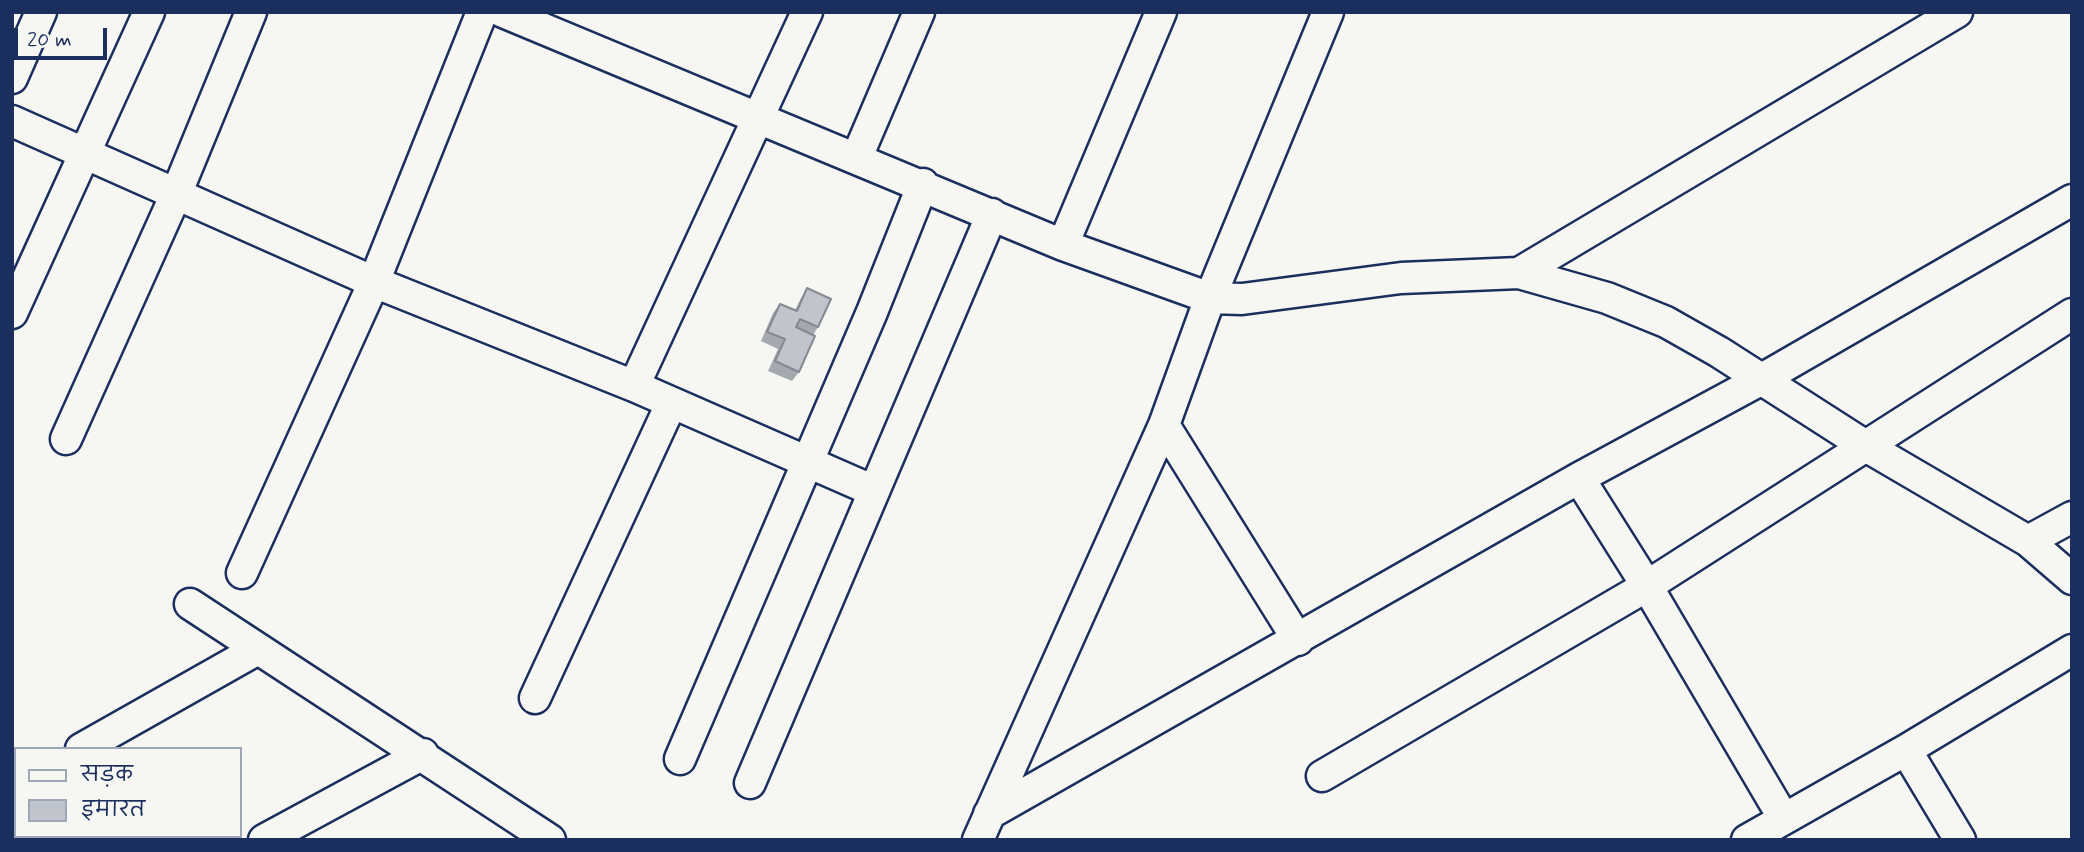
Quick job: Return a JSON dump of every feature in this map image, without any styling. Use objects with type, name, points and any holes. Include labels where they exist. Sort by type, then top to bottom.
[{"type":"street","points":[[12,78],[41,12]]},
{"type":"street","points":[[12,313],[149,12]]},
{"type":"street","points":[[66,439],[177,192],[251,12]]},
{"type":"street","points":[[242,573],[374,282],[482,12]]},
{"type":"street","points":[[503,12],[923,184],[1063,245],[1210,298],[1242,299],[1401,278],[1519,273],[1607,298],[1666,323],[1762,379],[1864,445],[2028,541],[2072,579]]},
{"type":"street","points":[[634,386],[807,12]]},
{"type":"street","points":[[857,157],[919,12]]},
{"type":"street","points":[[1063,245],[1161,12]]},
{"type":"street","points":[[983,827],[1164,425],[1210,298],[1328,12]]},
{"type":"street","points":[[1519,273],[1956,12]]},
{"type":"street","points":[[12,121],[177,192],[374,282],[634,386],[874,492]]},
{"type":"street","points":[[680,759],[923,184]]},
{"type":"street","points":[[983,827],[1298,640],[1579,478],[1762,379],[2072,200]]},
{"type":"street","points":[[750,783],[992,214]]},
{"type":"street","points":[[1322,776],[1647,586],[2072,314]]},
{"type":"street","points":[[535,698],[671,404]]},
{"type":"street","points":[[1164,425],[1298,640]]},
{"type":"street","points":[[1579,478],[1647,586],[1784,819]]},
{"type":"street","points":[[2028,541],[2072,517]]},
{"type":"street","points":[[190,604],[423,754],[550,840]]},
{"type":"street","points":[[85,747],[258,649]]},
{"type":"street","points":[[1747,840],[1906,750],[2072,650]]},
{"type":"street","points":[[1906,750],[1954,838]]},
{"type":"street","points":[[264,840],[423,754]]},
{"type":"building","points":[[807,288],[831,299],[818,327],[800,319],[796,327],[815,336],[799,372],[775,361],[785,339],[767,332],[780,304],[797,311]]}]
